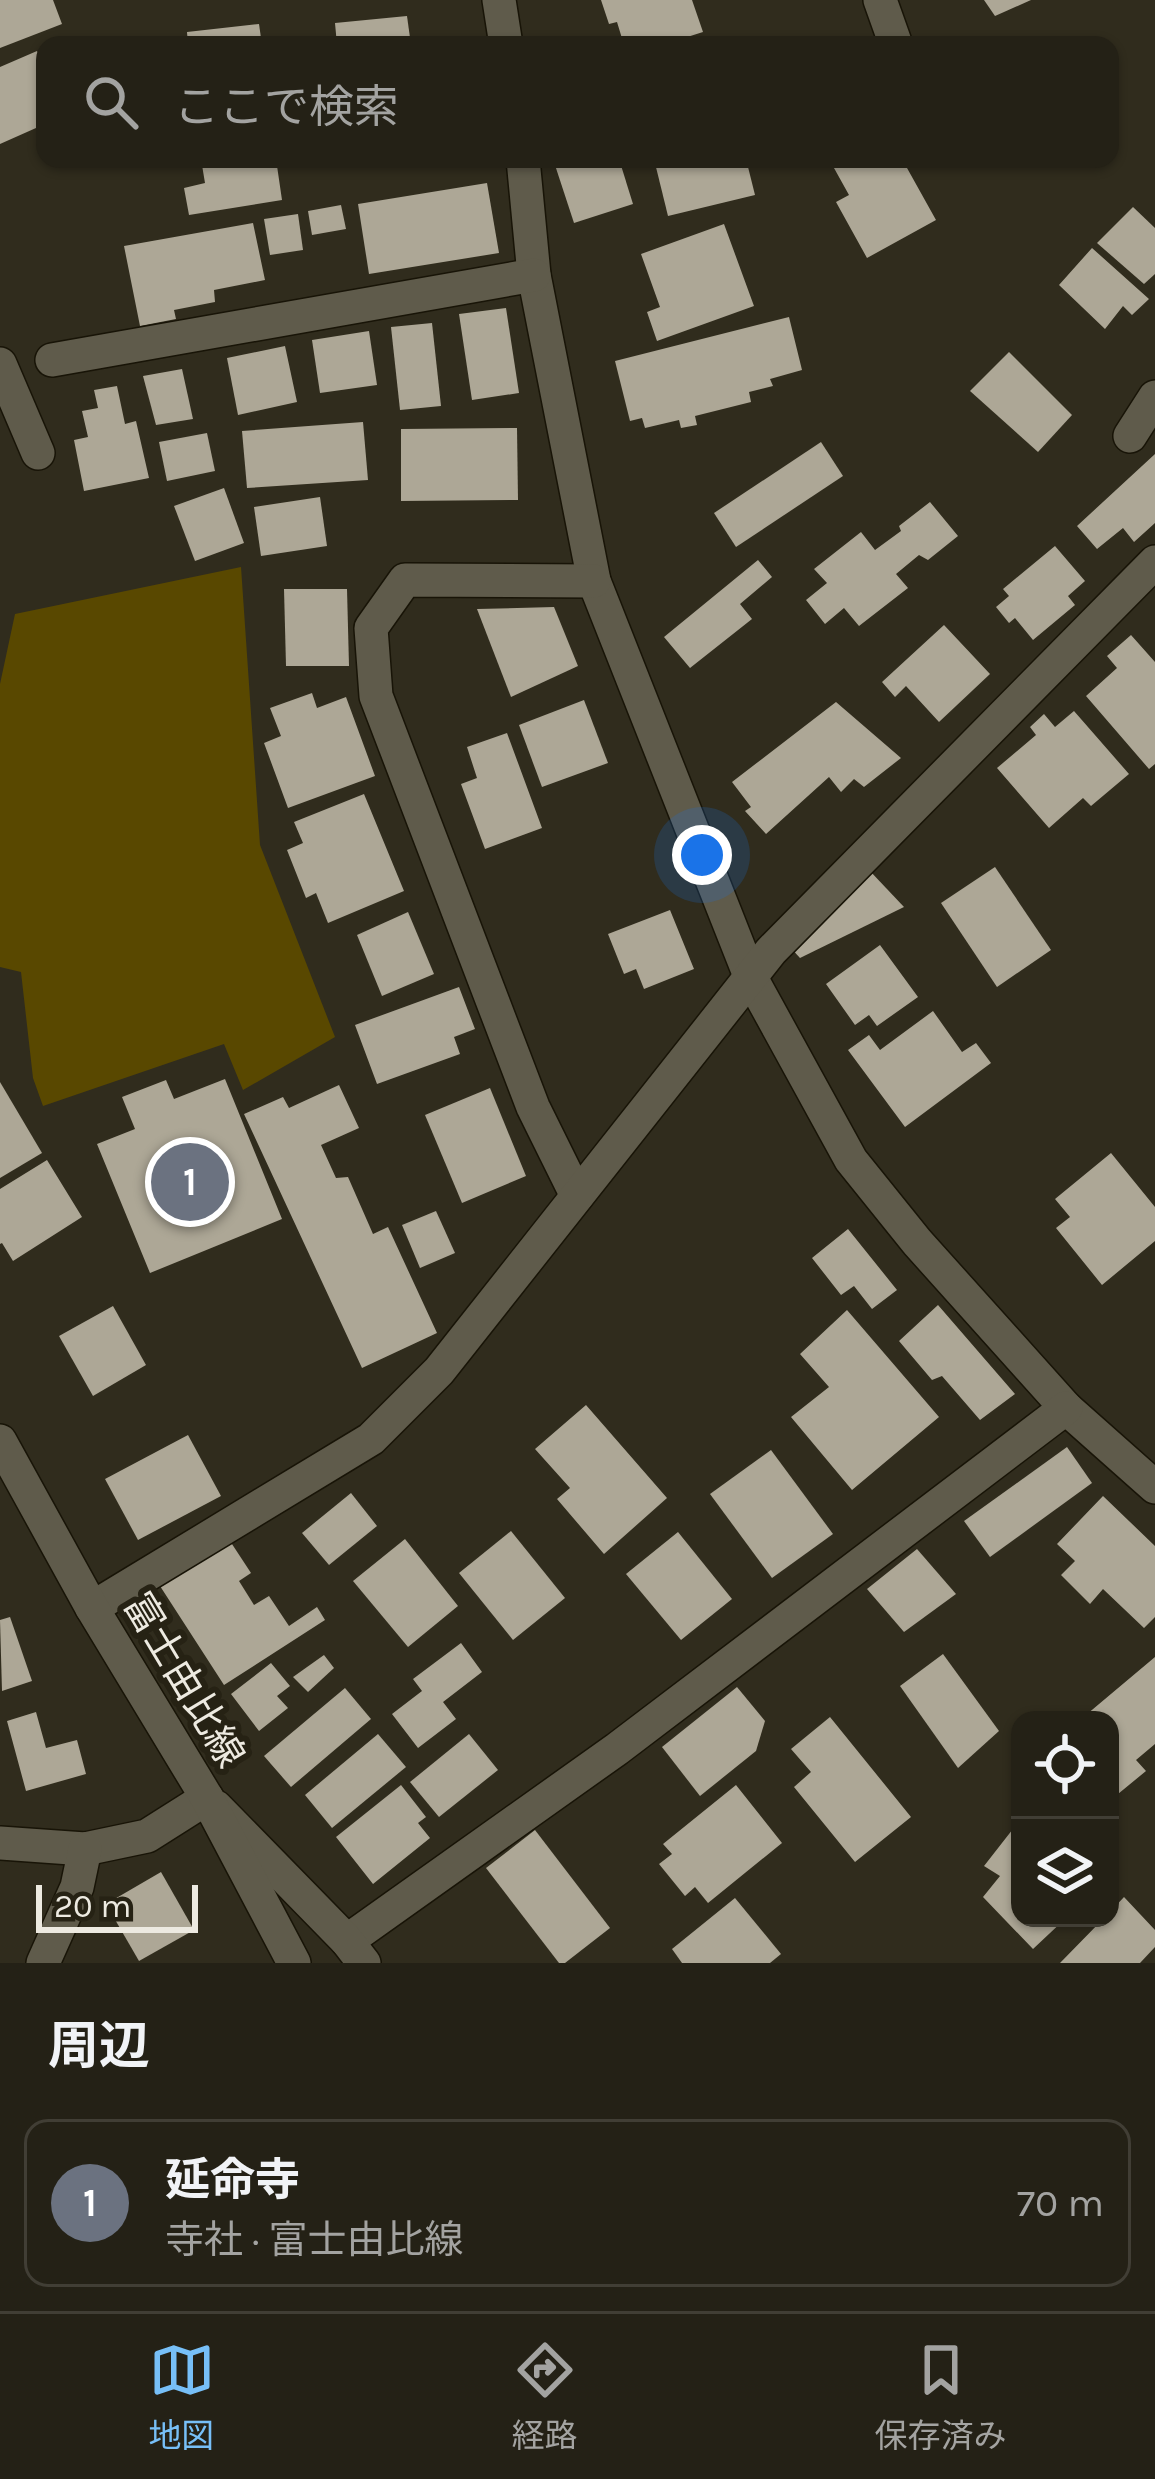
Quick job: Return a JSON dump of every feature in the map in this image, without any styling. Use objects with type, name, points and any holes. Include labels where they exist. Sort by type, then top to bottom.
[{"type":"street","points":[[499,0],[505,36]]},
{"type":"street","points":[[880,0],[893,36]]},
{"type":"street","points":[[524,168],[534,275],[594,581],[750,976],[851,1160],[916,1241],[1066,1408],[1155,1486]]},
{"type":"street","points":[[52,360],[534,275]]},
{"type":"street","points":[[0,364],[38,453]]},
{"type":"street","points":[[1130,436],[1155,397]]},
{"type":"street","points":[[92,1608],[371,1439],[439,1371],[771,951],[1155,562]]},
{"type":"street","points":[[577,1196],[533,1107],[376,696],[371,628],[405,580],[594,581]]},
{"type":"street","points":[[0,1843],[85,1849],[147,1836],[207,1798],[356,1952],[1066,1408]]},
{"type":"street","name":"富士由比線","points":[[0,1441],[92,1608],[207,1798],[294,1963]]},
{"type":"street","points":[[43,1963],[77,1887],[85,1849]]},
{"type":"shaded area","points":[[241,567],[260,845],[335,1037],[243,1090],[224,1044],[43,1106],[33,1078],[21,972],[0,967],[0,684],[15,614]]},
{"type":"building","points":[[0,0],[53,0],[62,24],[0,48]]},
{"type":"building","points":[[601,0],[692,0],[703,32],[621,36],[617,22],[609,24]]},
{"type":"building","points":[[984,0],[1031,0],[995,16]]},
{"type":"building","points":[[407,16],[410,36],[336,36],[335,23]]},
{"type":"building","points":[[259,24],[261,36],[187,36],[187,32]]},
{"type":"building","points":[[36,51],[36,128],[0,144],[0,67]]},
{"type":"building","points":[[202,168],[277,168],[282,200],[189,215],[184,188],[205,183]]},
{"type":"building","points":[[556,168],[622,168],[633,204],[574,223]]},
{"type":"building","points":[[656,168],[748,168],[755,195],[668,216]]},
{"type":"building","points":[[834,168],[907,168],[936,220],[867,258],[836,202],[849,195]]},
{"type":"building","points":[[487,183],[499,253],[369,274],[358,204]]},
{"type":"building","points":[[341,205],[346,229],[312,235],[308,211]]},
{"type":"building","points":[[1133,207],[1155,228],[1155,274],[1144,284],[1097,243]]},
{"type":"building","points":[[298,214],[303,250],[270,255],[264,219]]},
{"type":"building","points":[[253,223],[265,280],[214,290],[215,302],[174,310],[176,319],[140,326],[124,246]]},
{"type":"building","points":[[724,224],[754,306],[657,341],[647,312],[660,307],[641,254]]},
{"type":"building","points":[[1092,248],[1149,299],[1132,315],[1123,306],[1105,329],[1059,285]]},
{"type":"building","points":[[506,308],[519,393],[472,400],[459,314]]},
{"type":"building","points":[[789,317],[802,370],[770,379],[773,386],[749,392],[751,402],[695,416],[697,425],[681,428],[679,420],[645,428],[642,418],[630,421],[615,361]]},
{"type":"building","points":[[432,323],[441,406],[400,410],[391,327]]},
{"type":"building","points":[[369,331],[377,385],[320,393],[312,340]]},
{"type":"building","points":[[285,346],[297,402],[238,415],[227,358]]},
{"type":"building","points":[[1009,352],[1072,415],[1038,452],[970,391]]},
{"type":"building","points":[[182,369],[193,419],[156,425],[143,376]]},
{"type":"building","points":[[117,386],[125,424],[136,421],[149,478],[84,491],[74,440],[88,437],[82,411],[98,408],[94,390]]},
{"type":"building","points":[[363,422],[368,480],[247,488],[242,431]]},
{"type":"building","points":[[517,428],[518,500],[401,501],[401,429]]},
{"type":"building","points":[[207,433],[215,471],[167,481],[159,442]]},
{"type":"building","points":[[821,442],[843,476],[736,547],[714,513]]},
{"type":"building","points":[[1155,454],[1155,523],[1134,542],[1123,528],[1097,549],[1077,526]]},
{"type":"building","points":[[224,488],[244,543],[195,561],[174,506]]},
{"type":"building","points":[[320,497],[327,546],[261,556],[254,507]]},
{"type":"building","points":[[930,502],[958,536],[928,560],[919,555],[896,574],[908,588],[859,626],[844,608],[825,624],[806,600],[827,583],[814,569],[861,532],[875,550]]},
{"type":"building","points":[[1055,546],[1085,581],[1068,596],[1075,605],[1033,640],[1015,618],[1009,623],[996,607],[1009,596],[1003,589]]},
{"type":"building","points":[[758,560],[772,577],[740,604],[752,619],[690,668],[664,637]]},
{"type":"building","points":[[284,589],[347,589],[349,666],[286,666]]},
{"type":"building","points":[[554,607],[578,666],[511,697],[477,609]]},
{"type":"building","points":[[944,625],[990,674],[939,722],[906,686],[895,697],[882,682]]},
{"type":"building","points":[[1131,635],[1155,662],[1155,764],[1149,769],[1086,696],[1117,668],[1107,656]]},
{"type":"building","points":[[312,693],[317,708],[346,697],[375,776],[288,808],[264,743],[281,736],[270,708]]},
{"type":"building","points":[[584,700],[608,763],[542,787],[519,725]]},
{"type":"building","points":[[836,702],[901,758],[864,787],[854,779],[841,792],[829,777],[766,834],[745,811],[751,807],[732,782]]},
{"type":"building","points":[[1074,711],[1129,774],[1091,806],[1083,798],[1049,828],[997,768],[1036,735],[1030,727],[1044,714],[1055,727]]},
{"type":"building","points":[[507,733],[542,828],[485,849],[461,784],[477,778],[467,747]]},
{"type":"building","points":[[364,794],[404,891],[328,923],[316,893],[306,898],[287,850],[303,843],[294,822]]},
{"type":"building","points":[[995,867],[1051,950],[997,987],[941,903]]},
{"type":"building","points":[[869,870],[904,907],[800,958],[789,946]]},
{"type":"building","points":[[670,910],[694,969],[644,989],[636,969],[624,974],[608,934]]},
{"type":"building","points":[[408,912],[434,974],[382,996],[357,935]]},
{"type":"building","points":[[880,945],[918,997],[877,1026],[869,1015],[855,1025],[826,984]]},
{"type":"building","points":[[459,987],[475,1029],[454,1037],[460,1054],[377,1084],[355,1025]]},
{"type":"building","points":[[933,1011],[962,1052],[976,1043],[991,1063],[905,1127],[848,1050],[869,1035],[880,1050]]},
{"type":"building","points":[[225,1079],[282,1219],[150,1273],[97,1144],[135,1129],[122,1097],[166,1080],[174,1099]]},
{"type":"building","points":[[0,1082],[42,1153],[0,1178]]},
{"type":"building","points":[[339,1085],[359,1128],[321,1145],[336,1178],[348,1177],[373,1234],[388,1227],[437,1333],[362,1368],[244,1114],[283,1097],[289,1108]]},
{"type":"building","points":[[490,1088],[526,1176],[462,1203],[425,1115]]},
{"type":"building","points":[[1111,1153],[1155,1207],[1155,1241],[1102,1285],[1056,1228],[1070,1217],[1055,1199]]},
{"type":"building","points":[[47,1160],[82,1217],[13,1261],[0,1244],[0,1189]]},
{"type":"building","points":[[436,1211],[455,1253],[420,1268],[402,1225]]},
{"type":"building","points":[[848,1229],[897,1290],[872,1309],[854,1286],[841,1295],[812,1258]]},
{"type":"building","points":[[938,1305],[1015,1394],[980,1420],[942,1376],[932,1380],[899,1341]]},
{"type":"building","points":[[113,1306],[146,1365],[93,1396],[59,1336]]},
{"type":"building","points":[[847,1310],[939,1417],[852,1490],[791,1417],[829,1387],[800,1354]]},
{"type":"building","points":[[586,1405],[667,1498],[604,1554],[557,1499],[570,1488],[535,1449]]},
{"type":"building","points":[[188,1435],[221,1496],[138,1540],[105,1479]]},
{"type":"building","points":[[1067,1447],[1092,1483],[990,1557],[964,1521]]},
{"type":"building","points":[[771,1450],[833,1534],[772,1578],[710,1494]]},
{"type":"building","points":[[351,1493],[377,1526],[329,1565],[302,1533]]},
{"type":"building","points":[[1103,1496],[1155,1546],[1155,1617],[1144,1628],[1103,1589],[1090,1604],[1061,1575],[1075,1561],[1057,1544]]},
{"type":"building","points":[[511,1531],[565,1598],[513,1640],[459,1573]]},
{"type":"building","points":[[678,1532],[732,1599],[681,1640],[626,1574]]},
{"type":"building","points":[[405,1539],[458,1606],[408,1647],[353,1581]]},
{"type":"building","points":[[230,1541],[251,1573],[239,1581],[254,1605],[269,1596],[289,1626],[317,1607],[325,1620],[224,1685],[160,1586]]},
{"type":"building","points":[[917,1549],[956,1594],[904,1632],[867,1589]]},
{"type":"building","points":[[10,1617],[32,1681],[2,1691],[0,1620]]},
{"type":"building","points":[[461,1643],[482,1672],[443,1702],[456,1719],[418,1748],[392,1714],[422,1691],[413,1679]]},
{"type":"building","points":[[943,1654],[999,1731],[958,1768],[900,1686]]},
{"type":"building","points":[[324,1655],[334,1668],[308,1692],[293,1677]]},
{"type":"building","points":[[1155,1657],[1155,1744],[1136,1760],[1146,1771],[1119,1793],[1119,1711],[1091,1711]]},
{"type":"building","points":[[271,1663],[290,1686],[277,1696],[288,1708],[259,1731],[231,1694]]},
{"type":"building","points":[[737,1687],[765,1721],[756,1751],[700,1796],[662,1747]]},
{"type":"building","points":[[345,1688],[371,1719],[291,1787],[264,1756]]},
{"type":"building","points":[[36,1712],[46,1748],[77,1740],[86,1774],[26,1791],[7,1721]]},
{"type":"building","points":[[830,1717],[911,1817],[855,1862],[794,1787],[811,1772],[791,1749]]},
{"type":"building","points":[[378,1734],[406,1767],[332,1828],[305,1795]]},
{"type":"building","points":[[469,1734],[498,1770],[439,1817],[410,1782]]},
{"type":"building","points":[[401,1785],[426,1817],[418,1823],[430,1838],[373,1884],[336,1837]]},
{"type":"building","points":[[736,1785],[782,1843],[708,1903],[695,1887],[685,1896],[659,1864],[672,1854],[663,1844]]},
{"type":"building","points":[[535,1830],[610,1928],[565,1963],[559,1963],[486,1868]]},
{"type":"building","points":[[1011,1832],[1011,1926],[983,1897],[1000,1876],[984,1866]]},
{"type":"building","points":[[161,1872],[194,1930],[139,1961],[106,1904]]},
{"type":"building","points":[[1124,1897],[1155,1930],[1155,1947],[1140,1963],[1060,1963],[1095,1927],[1119,1927],[1119,1902]]},
{"type":"building","points":[[735,1898],[781,1954],[770,1963],[682,1963],[672,1949]]},
{"type":"building","points":[[1012,1927],[1056,1927],[1033,1949]]},
{"type":"place","name":"延命寺","points":[[190,1182]]}]
